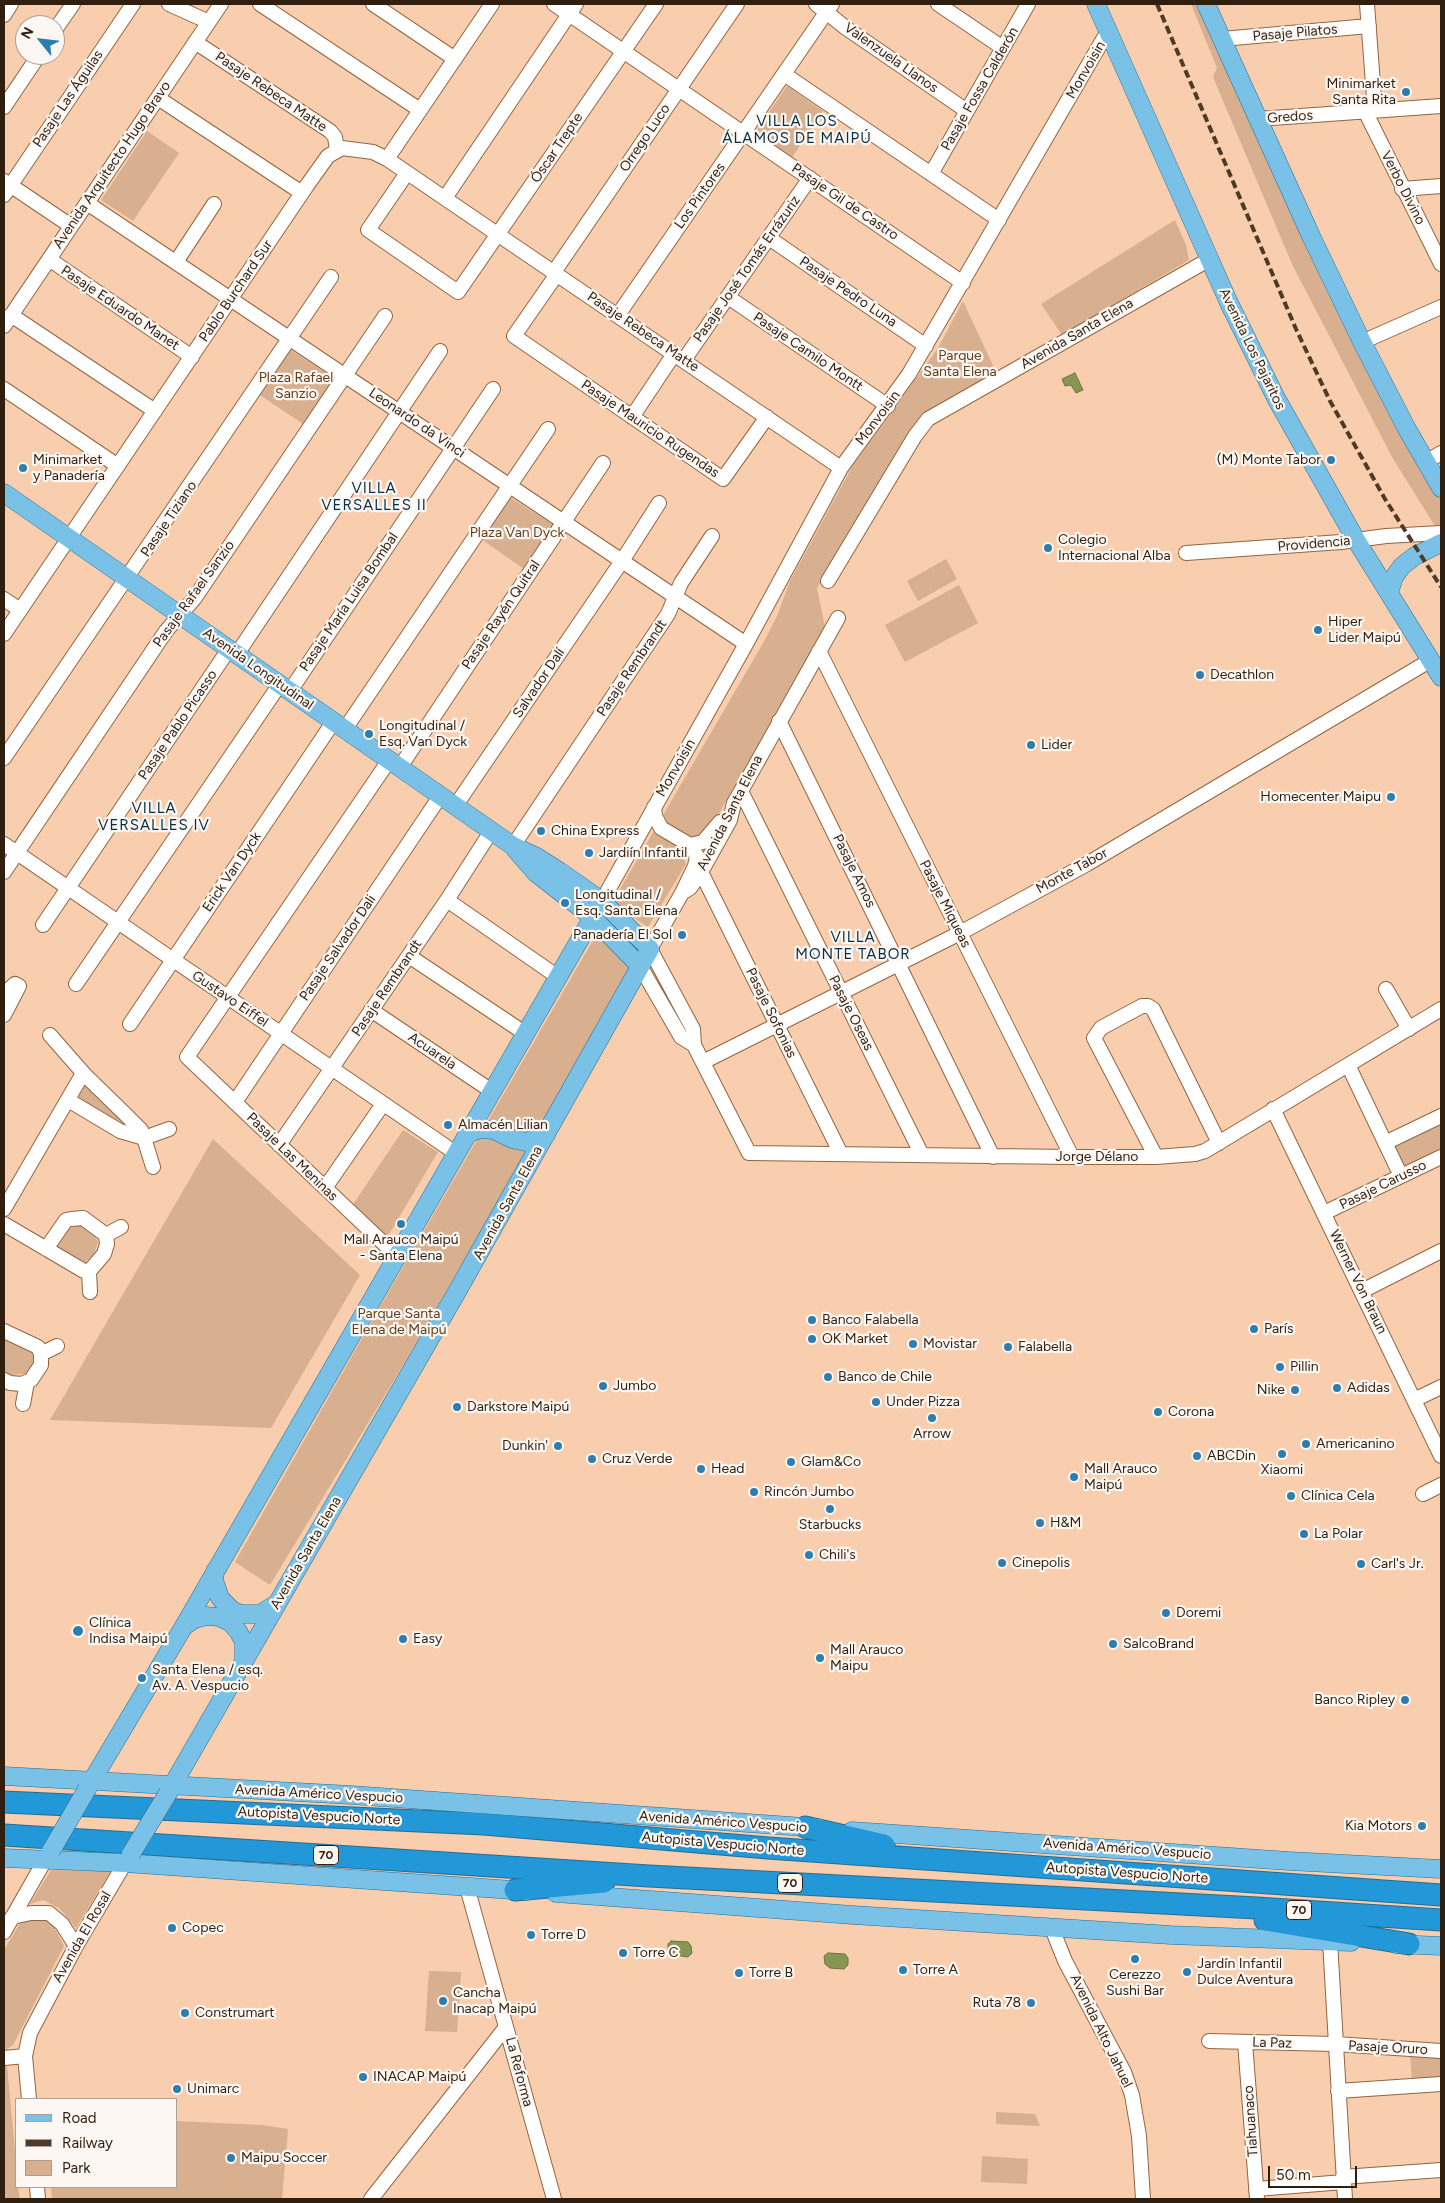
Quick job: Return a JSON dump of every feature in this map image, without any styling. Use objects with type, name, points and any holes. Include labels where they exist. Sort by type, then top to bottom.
[{"type":"highway","name":"Autopista Vespucio Norte","points":[[4,1802],[484,1824],[682,1841],[1441,1895]]},
{"type":"highway","points":[[805,1828],[952,1861]]},
{"type":"highway","name":"Autopista Vespucio Norte","points":[[4,1835],[649,1876],[1156,1902],[1441,1920]]},
{"type":"highway","points":[[515,1890],[581,1885],[649,1876]]},
{"type":"highway","points":[[1156,1902],[1409,1944]]},
{"type":"main road","name":"Avenida Los Pajaritos","points":[[1096,4],[1210,259],[1276,398],[1356,540],[1441,677]]},
{"type":"main road","points":[[1206,4],[1311,236],[1362,342],[1441,488]]},
{"type":"main road","name":"Avenida Longitudinal","points":[[4,493],[513,846],[546,863],[602,901],[650,949]]},
{"type":"main road","points":[[1389,593],[1394,577],[1402,566],[1415,556],[1441,543]]},
{"type":"main road","name":"Avenida Longitudinal","points":[[513,846],[536,873],[592,917],[640,966]]},
{"type":"main road","points":[[48,1855],[184,1626],[602,901]]},
{"type":"main road","name":"Avenida Santa Elena","points":[[170,1790],[517,1186],[650,949]]},
{"type":"main road","points":[[491,1095],[491,1117],[506,1136],[519,1159],[517,1186]]},
{"type":"main road","points":[[469,1133],[485,1129],[518,1142],[532,1142],[546,1135]]},
{"type":"main road","points":[[215,1571],[214,1580],[220,1598],[233,1610],[242,1614],[260,1614],[276,1604]]},
{"type":"main road","points":[[184,1626],[194,1619],[206,1616],[218,1617],[230,1622],[242,1636],[245,1648],[244,1660]]},
{"type":"main road","name":"Avenida Américo Vespucio","points":[[4,1776],[89,1785],[170,1790],[351,1795],[1289,1861],[1441,1869]]},
{"type":"main road","name":"Avenida El Rosal","points":[[128,1859],[170,1790]]},
{"type":"main road","points":[[4,1858],[48,1855],[128,1859],[467,1887],[843,1914],[1170,1935],[1441,1946]]},
{"type":"street","points":[[4,15],[11,4]]},
{"type":"street","points":[[65,16],[73,4]]},
{"type":"street","name":"Pasaje Las Águilas","points":[[6,187],[132,4]]},
{"type":"street","points":[[168,4],[209,22]]},
{"type":"street","name":"Avenida Arquitecto Hugo Bravo","points":[[7,320],[221,4]]},
{"type":"street","points":[[260,4],[420,110]]},
{"type":"street","points":[[373,4],[455,59]]},
{"type":"street","points":[[337,150],[348,149],[373,152],[387,159],[490,4]]},
{"type":"street","name":"Pasaje Gil de Castro","points":[[554,4],[573,9],[623,51],[963,283]]},
{"type":"street","name":"Óscar Trepte","points":[[407,172],[368,230],[458,292],[656,4]]},
{"type":"street","name":"Orrego Luco","points":[[514,336],[678,89],[737,4]]},
{"type":"street","points":[[938,4],[1003,48]]},
{"type":"street","name":"Pasaje Fossa Calderón","points":[[931,174],[1028,4]]},
{"type":"street","name":"Verbo Divino","points":[[1367,4],[1370,111],[1402,189],[1441,261]]},
{"type":"street","name":"Los Pintores","points":[[618,315],[784,74],[825,6]]},
{"type":"street","name":"Valenzuela Llanos","points":[[825,6],[846,28],[967,112]]},
{"type":"street","points":[[445,198],[573,9]]},
{"type":"street","name":"Pasaje Pilatos","points":[[1222,39],[1369,26]]},
{"type":"street","name":"Monvoisin","points":[[654,807],[746,644],[841,468],[888,406],[926,346],[1108,31]]},
{"type":"street","name":"Pasaje Rebeca Matte","points":[[195,42],[330,131],[335,136],[337,150]]},
{"type":"street","points":[[4,107],[31,65]]},
{"type":"street","points":[[784,74],[999,220]]},
{"type":"street","points":[[158,98],[302,193]]},
{"type":"street","name":"Gredos","points":[[1258,120],[1441,106]]},
{"type":"street","name":"Pablo Burchard Sur","points":[[4,634],[302,193],[328,156],[337,150]]},
{"type":"street","name":"Pasaje Rebeca Matte","points":[[387,159],[841,468]]},
{"type":"street","name":"Pasaje José Tomás Errázuriz","points":[[632,417],[728,298],[810,178]]},
{"type":"street","points":[[1402,189],[1441,186]]},
{"type":"street","points":[[6,187],[71,226]]},
{"type":"street","name":"Leonardo da Vinci","points":[[87,203],[746,644]]},
{"type":"street","points":[[176,262],[214,204]]},
{"type":"street","name":"Pasaje Pedro Luna","points":[[769,238],[926,346]]},
{"type":"street","name":"Pasaje Eduardo Manet","points":[[49,259],[192,357]]},
{"type":"street","name":"Avenida Santa Elena","points":[[828,581],[914,436],[928,419],[1210,259]]},
{"type":"street","name":"Pasaje Tiziano","points":[[4,758],[331,277]]},
{"type":"street","name":"Pasaje Camilo Montt","points":[[728,298],[888,406]]},
{"type":"street","points":[[1362,342],[1441,306]]},
{"type":"street","name":"Pasaje Rafael Sanzio","points":[[4,872],[166,631],[194,599],[385,316]]},
{"type":"street","points":[[7,320],[155,411]]},
{"type":"street","name":"Pasaje Mauricio Rugendas","points":[[514,336],[723,479],[766,417]]},
{"type":"street","name":"Pasaje Pablo Picasso","points":[[43,925],[440,351]]},
{"type":"street","name":"Pasaje María Luisa Bombal","points":[[76,984],[453,448],[493,388]]},
{"type":"street","points":[[4,389],[118,466]]},
{"type":"street","name":"Erick Van Dyck","points":[[130,1024],[172,959],[510,486],[548,429]]},
{"type":"street","points":[[1426,462],[1441,453]]},
{"type":"street","name":"Pasaje Rayén Quitral","points":[[187,1057],[564,522],[603,463]]},
{"type":"street","name":"Salvador Dalí","points":[[456,805],[622,561],[658,503]]},
{"type":"street","name":"Providencia","points":[[1186,553],[1441,533]]},
{"type":"street","name":"Pasaje Rembrandt","points":[[513,846],[668,614],[681,582],[712,536]]},
{"type":"street","points":[[4,599],[20,610]]},
{"type":"street","name":"Avenida Santa Elena","points":[[650,949],[682,893],[690,888],[730,820],[734,803],[838,618]]},
{"type":"street","name":"Pasaje Miqueas","points":[[819,651],[1072,1157]]},
{"type":"street","name":"Monte Tabor","points":[[703,1062],[900,964],[1087,864],[1431,660]]},
{"type":"street","name":"Pasaje Amos","points":[[779,721],[900,964],[993,1157]]},
{"type":"street","name":"Pasaje Oseas","points":[[741,790],[922,1155]]},
{"type":"street","name":"Pasaje Salvador Dali","points":[[234,1102],[441,795]]},
{"type":"street","points":[[690,845],[699,844],[706,839],[734,803]]},
{"type":"street","points":[[654,807],[656,821],[664,831],[690,845],[695,852],[697,861],[682,893]]},
{"type":"street","points":[[602,901],[654,807]]},
{"type":"street","name":"Pasaje Rembrandt","points":[[280,1145],[447,900],[492,830]]},
{"type":"street","points":[[636,839],[650,833],[664,831]]},
{"type":"street","name":"Gustavo Eiffel","points":[[4,844],[457,1154]]},
{"type":"street","name":"Pasaje Sofonias","points":[[700,872],[841,1154]]},
{"type":"street","points":[[447,900],[558,977]]},
{"type":"street","name":"Avenida Longitudinal","points":[[650,949],[693,1030],[694,1045],[749,1153]]},
{"type":"street","points":[[409,956],[526,1034]]},
{"type":"street","name":"Avenida Longitudinal","points":[[640,966],[681,1037],[694,1045]]},
{"type":"street","points":[[4,994],[16,984],[19,985],[19,989],[4,1015]]},
{"type":"street","points":[[1386,989],[1410,1029]]},
{"type":"street","points":[[1156,1157],[1095,1042],[1096,1034],[1101,1028],[1142,1006],[1148,1006],[1153,1009],[1219,1143]]},
{"type":"street","name":"Acuarela","points":[[371,1010],[491,1095]]},
{"type":"street","name":"Jorge Délano","points":[[749,1153],[993,1157],[1156,1157],[1195,1154],[1219,1143],[1441,1010]]},
{"type":"street","points":[[50,1035],[83,1075],[141,1130],[153,1167]]},
{"type":"street","name":"Pasaje Las Meninas","points":[[187,1057],[397,1256]]},
{"type":"street","points":[[1348,1066],[1401,1176]]},
{"type":"street","points":[[4,1209],[83,1075]]},
{"type":"street","points":[[68,1100],[120,1131],[144,1138],[169,1129]]},
{"type":"street","points":[[325,1188],[383,1104]]},
{"type":"street","name":"Werner Von Braun","points":[[1273,1110],[1441,1456]]},
{"type":"street","points":[[1385,1143],[1441,1116]]},
{"type":"street","name":"Pasaje Carusso","points":[[1324,1213],[1441,1157]]},
{"type":"street","points":[[46,1248],[66,1220],[83,1218],[106,1235],[107,1244],[104,1254],[89,1271],[90,1292]]},
{"type":"street","points":[[4,1224],[78,1269],[89,1271]]},
{"type":"street","points":[[106,1235],[121,1227]]},
{"type":"street","points":[[1362,1291],[1440,1255]]},
{"type":"street","points":[[4,1330],[38,1347],[42,1354],[39,1370],[28,1382],[22,1404]]},
{"type":"street","points":[[42,1354],[57,1346]]},
{"type":"street","points":[[4,1380],[10,1383],[28,1382]]},
{"type":"street","points":[[1414,1400],[1441,1387]]},
{"type":"street","points":[[1423,1494],[1441,1485]]},
{"type":"street","points":[[4,1932],[48,1855]]},
{"type":"street","name":"Avenida El Rosal","points":[[29,2098],[25,2056],[27,2040],[33,2025],[76,1946],[128,1859]]},
{"type":"street","name":"La Reforma","points":[[467,1887],[554,2199]]},
{"type":"street","points":[[12,1917],[31,1913],[49,1913],[62,1924],[76,1946]]},
{"type":"street","name":"Avenida Alto Jahuel","points":[[1051,1926],[1066,1961],[1124,2072],[1132,2095],[1139,2136],[1143,2199]]},
{"type":"street","points":[[1330,1941],[1345,2199]]},
{"type":"street","points":[[370,2199],[506,2027]]},
{"type":"street","name":"La Paz","points":[[1209,2041],[1335,2044]]},
{"type":"street","name":"Tiahuanaco","points":[[1245,2042],[1257,2194]]},
{"type":"street","name":"Pasaje Oruro","points":[[1335,2044],[1441,2051]]},
{"type":"street","points":[[4,2058],[25,2056]]},
{"type":"street","points":[[1338,2091],[1441,2084]]},
{"type":"street","points":[[1257,2194],[1344,2180],[1441,2170]]},
{"type":"green space","points":[[1191,4],[1200,4],[1325,287],[1405,439],[1441,498],[1441,526],[1435,526],[1392,457],[1292,264],[1213,77],[1217,68]]},
{"type":"green space","points":[[787,86],[823,111],[791,159],[754,134]]},
{"type":"green space","points":[[147,131],[179,153],[133,221],[101,200]]},
{"type":"green space","points":[[1175,220],[1186,245],[1189,260],[1062,335],[1041,304]]},
{"type":"green space","name":"Parque Santa Elena","points":[[963,301],[997,374],[915,425],[817,588],[825,627],[708,833],[701,840],[681,850],[686,864],[648,927],[612,903],[766,638],[777,616],[790,581],[852,467],[938,348]]},
{"type":"green space","name":"Plaza Rafael Sanzio","points":[[288,348],[335,379],[303,424],[257,393]]},
{"type":"green space","name":"Plaza Van Dyck","points":[[508,496],[555,526],[524,569],[481,539]]},
{"type":"green space","points":[[946,559],[957,579],[918,601],[907,581]]},
{"type":"green space","points":[[959,585],[978,623],[905,662],[885,625]]},
{"type":"green space","name":"Parque Santa Elena de Maipú","points":[[596,935],[602,936],[628,962],[628,977],[405,1362],[270,1585],[235,1562],[385,1298]]},
{"type":"green space","points":[[86,1084],[133,1129],[77,1099]]},
{"type":"green space","points":[[1441,1121],[1441,1151],[1404,1169],[1392,1144]]},
{"type":"green space","points":[[403,1130],[438,1152],[385,1241],[350,1209]]},
{"type":"green space","points":[[213,1139],[360,1275],[271,1428],[50,1420]]},
{"type":"green space","points":[[83,1223],[92,1231],[98,1242],[94,1254],[85,1262],[55,1247],[71,1224]]},
{"type":"green space","points":[[4,1336],[33,1348],[36,1365],[26,1374],[8,1375],[4,1373]]},
{"type":"green space","points":[[51,1870],[111,1871],[76,1928],[59,1908],[43,1900],[30,1904]]},
{"type":"green space","points":[[36,1917],[51,1921],[64,1946],[13,2045],[4,2051],[4,1950],[20,1923]]},
{"type":"green space","name":"Cancha Inacap Maipú","points":[[429,1971],[461,1972],[457,2032],[425,2031]]},
{"type":"green space","points":[[1410,2055],[1441,2055],[1441,2080],[1412,2081]]},
{"type":"green space","points":[[4,2065],[7,2065],[15,2151],[15,2188],[18,2188],[20,2199],[4,2199]]},
{"type":"green space","points":[[996,2112],[1035,2114],[1040,2126],[996,2124]]},
{"type":"green space","name":"Maipu Soccer","points":[[178,2121],[262,2125],[288,2129],[282,2199],[52,2199],[51,2188],[178,2188]]},
{"type":"green space","points":[[982,2156],[1028,2159],[1027,2184],[981,2182]]},
{"type":"shaded area","points":[[1075,373],[1083,390],[1076,393],[1071,385],[1065,386],[1062,379]]},
{"type":"shaded area","points":[[671,1941],[688,1942],[692,1953],[688,1957],[668,1952],[668,1944]]},
{"type":"shaded area","points":[[828,1953],[845,1954],[848,1958],[848,1965],[844,1969],[830,1968],[825,1964],[824,1956]]},
{"type":"railway","points":[[1157,4],[1296,329],[1330,401],[1385,499],[1441,587]]},
{"type":"place","name":"Minimarket Santa Rita","points":[[1406,92]]},
{"type":"place","name":"(M) Monte Tabor","points":[[1331,460]]},
{"type":"place","name":"Minimarket y Panadería","points":[[23,468]]},
{"type":"place","name":"Colegio Internacional Alba","points":[[1048,548]]},
{"type":"place","name":"Hiper Lider Maipú","points":[[1318,630]]},
{"type":"place","name":"Decathlon","points":[[1200,675]]},
{"type":"place","name":"Longitudinal / Esq. Van Dyck","points":[[369,734]]},
{"type":"place","name":"Lider","points":[[1031,745]]},
{"type":"place","name":"Homecenter Maipu","points":[[1391,797]]},
{"type":"place","name":"China Express","points":[[541,831]]},
{"type":"place","name":"Jardiín Infantil","points":[[589,853]]},
{"type":"place","name":"Longitudinal / Esq. Santa Elena","points":[[565,903]]},
{"type":"place","name":"Panadería El Sol","points":[[682,935]]},
{"type":"place","name":"Almacén Lilian","points":[[448,1125]]},
{"type":"place","name":"Mall Arauco Maipú - Santa Elena","points":[[401,1224]]},
{"type":"place","name":"Banco Falabella","points":[[812,1320]]},
{"type":"place","name":"París","points":[[1254,1329]]},
{"type":"place","name":"OK Market","points":[[812,1339]]},
{"type":"place","name":"Movistar","points":[[913,1344]]},
{"type":"place","name":"Falabella","points":[[1008,1347]]},
{"type":"place","name":"Pillin","points":[[1280,1367]]},
{"type":"place","name":"Banco de Chile","points":[[828,1377]]},
{"type":"place","name":"Jumbo","points":[[603,1386]]},
{"type":"place","name":"Adidas","points":[[1337,1388]]},
{"type":"place","name":"Nike","points":[[1295,1390]]},
{"type":"place","name":"Under Pizza","points":[[876,1402]]},
{"type":"place","name":"Darkstore Maipú","points":[[457,1407]]},
{"type":"place","name":"Corona","points":[[1158,1412]]},
{"type":"place","name":"Arrow","points":[[932,1418]]},
{"type":"place","name":"Americanino","points":[[1306,1444]]},
{"type":"place","name":"Dunkin'","points":[[558,1446]]},
{"type":"place","name":"Xiaomi","points":[[1282,1454]]},
{"type":"place","name":"ABCDin","points":[[1197,1456]]},
{"type":"place","name":"Cruz Verde","points":[[592,1459]]},
{"type":"place","name":"Glam&Co","points":[[791,1462]]},
{"type":"place","name":"Head","points":[[701,1469]]},
{"type":"place","name":"Mall Arauco Maipú","points":[[1074,1477]]},
{"type":"place","name":"Rincón Jumbo","points":[[754,1492]]},
{"type":"place","name":"Clínica Cela","points":[[1291,1496]]},
{"type":"place","name":"Starbucks","points":[[830,1509]]},
{"type":"place","name":"H&M","points":[[1040,1523]]},
{"type":"place","name":"La Polar","points":[[1304,1534]]},
{"type":"place","name":"Chili's","points":[[809,1555]]},
{"type":"place","name":"Cinepolis","points":[[1002,1563]]},
{"type":"place","name":"Carl's Jr.","points":[[1361,1564]]},
{"type":"place","name":"Doremi","points":[[1166,1613]]},
{"type":"place","name":"Clínica Indisa Maipú","points":[[78,1631]]},
{"type":"place","name":"Easy","points":[[403,1639]]},
{"type":"place","name":"SalcoBrand","points":[[1113,1644]]},
{"type":"place","name":"Mall Arauco Maipu","points":[[820,1658]]},
{"type":"place","name":"Santa Elena / esq. Av. A. Vespucio","points":[[142,1678]]},
{"type":"place","name":"Banco Ripley","points":[[1405,1700]]},
{"type":"place","name":"Kia Motors","points":[[1422,1826]]},
{"type":"place","name":"Copec","points":[[172,1928]]},
{"type":"place","name":"Torre D","points":[[531,1935]]},
{"type":"place","name":"Torre C","points":[[623,1953]]},
{"type":"place","name":"Cerezzo Sushi Bar","points":[[1135,1959]]},
{"type":"place","name":"Torre A","points":[[903,1970]]},
{"type":"place","name":"Jardín Infantil Dulce Aventura","points":[[1187,1972]]},
{"type":"place","name":"Torre B","points":[[739,1973]]},
{"type":"place","name":"Cancha Inacap Maipú","points":[[443,2001]]},
{"type":"place","name":"Ruta 78","points":[[1031,2003]]},
{"type":"place","name":"Construmart","points":[[185,2013]]},
{"type":"place","name":"INACAP Maipú","points":[[363,2077]]},
{"type":"place","name":"Unimarc","points":[[177,2089]]},
{"type":"place","name":"Maipu Soccer","points":[[231,2158]]},
{"type":"district","name":"VILLA LOS ÁLAMOS DE MAIPÚ","points":[[797,130]]},
{"type":"district","name":"VILLA VERSALLES II","points":[[374,498]]},
{"type":"district","name":"VILLA VERSALLES IV","points":[[154,818]]},
{"type":"district","name":"VILLA MONTE TABOR","points":[[853,946]]}]
